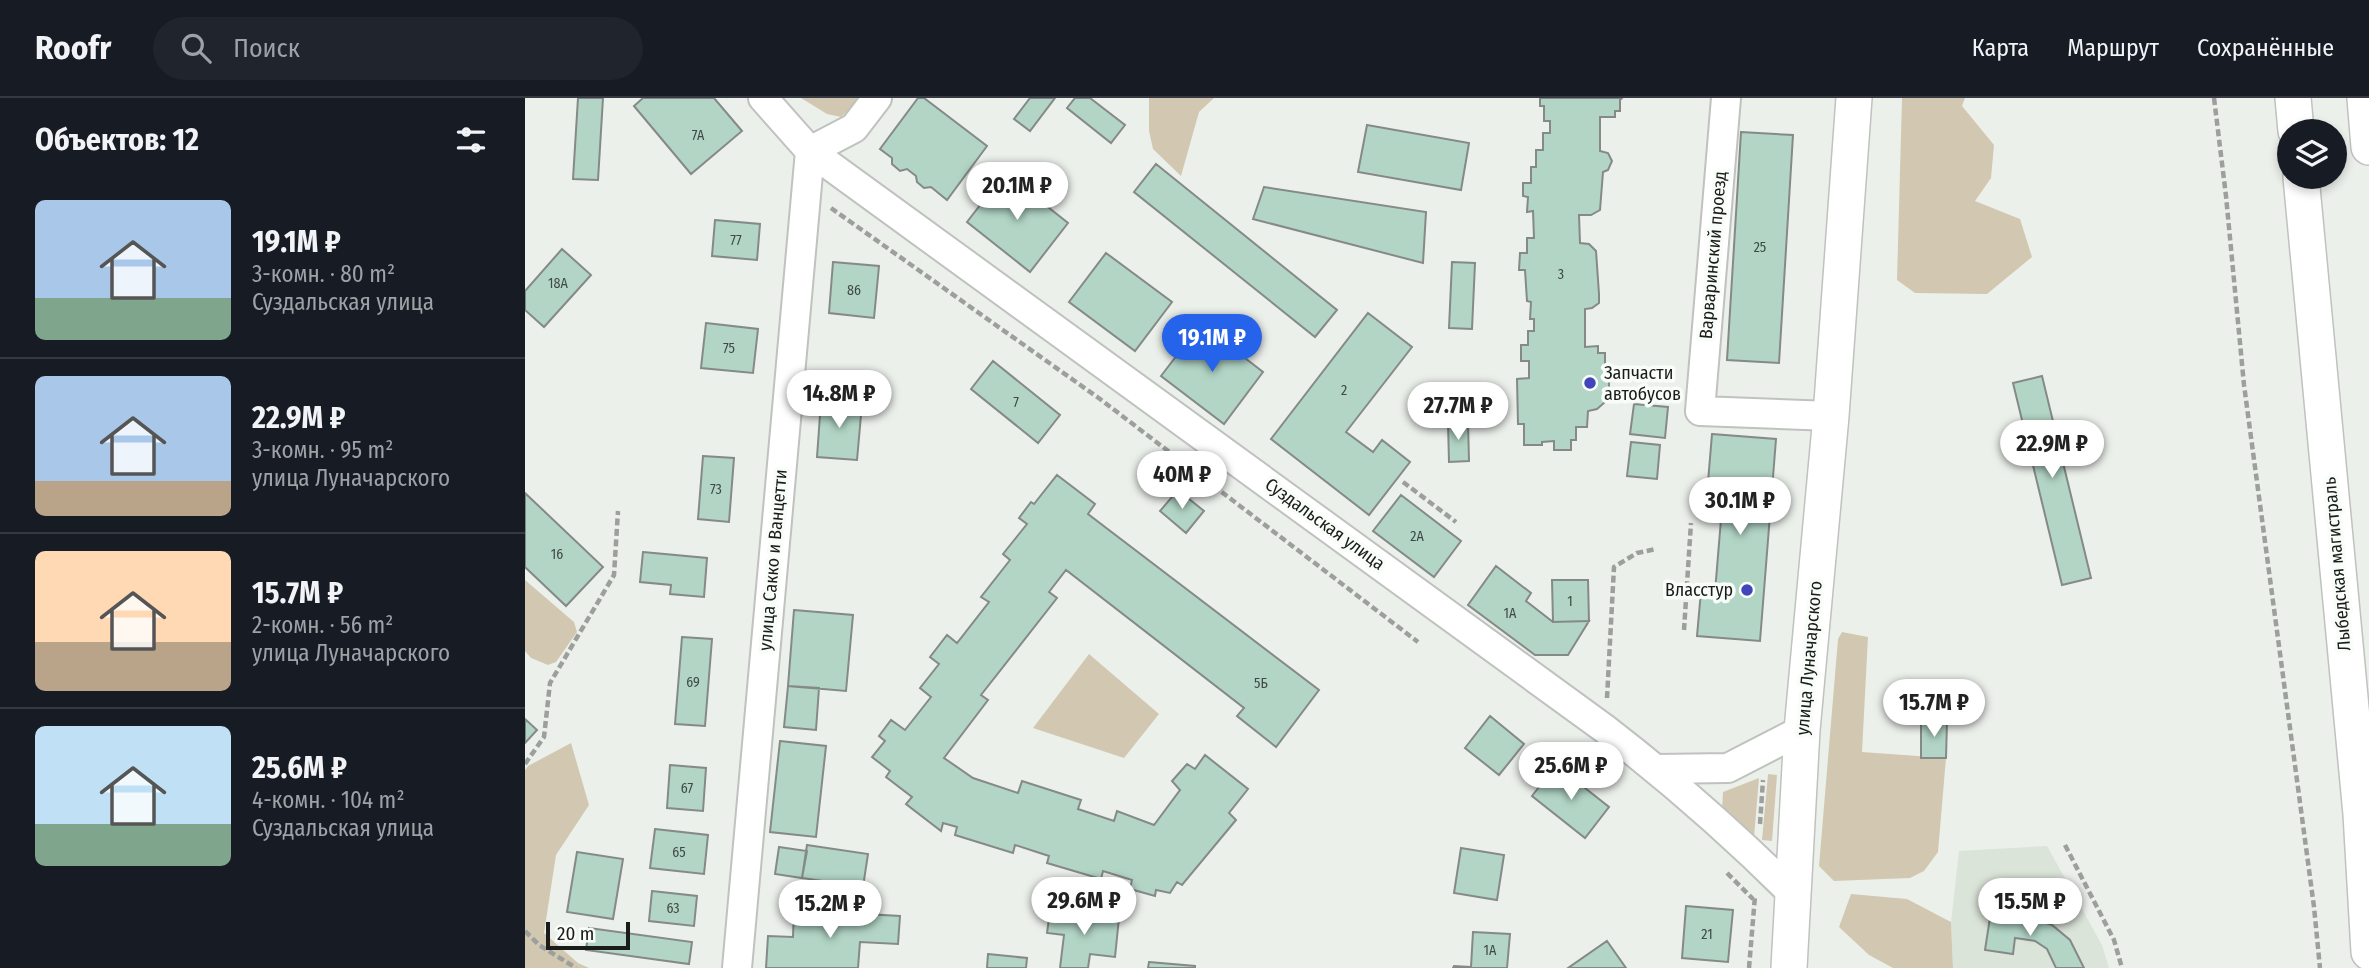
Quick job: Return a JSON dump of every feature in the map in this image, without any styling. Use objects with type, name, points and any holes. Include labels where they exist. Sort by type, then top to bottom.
[{"type":"main road","name":"улица Луначарского","points":[[1789,968],[1802,730],[1831,416],[1854,98]]},
{"type":"main road","points":[[2294,98],[2295,119]]},
{"type":"main road","points":[[2365,98],[2369,147]]},
{"type":"main road","name":"Лыбедская магистраль","points":[[2302,189],[2361,814],[2369,953]]},
{"type":"street","name":"Суздальская улица","points":[[763,98],[810,151],[1657,769],[1757,858],[1793,894]]},
{"type":"street","points":[[810,151],[854,128],[877,98]]},
{"type":"street","name":"Варваринский проезд","points":[[1726,98],[1700,411],[1831,416]]},
{"type":"street","name":"улица Сакко и Ванцетти","points":[[737,968],[810,151]]},
{"type":"street","points":[[1657,769],[1728,768],[1802,730]]},
{"type":"path","points":[[2214,98],[2227,196],[2244,384],[2320,968]]},
{"type":"path","points":[[806,183],[832,209],[1100,400],[1418,642]]},
{"type":"path","points":[[1403,482],[1456,522]]},
{"type":"path","points":[[525,764],[544,737],[549,683],[614,575],[618,511]]},
{"type":"path","points":[[1684,630],[1691,523]]},
{"type":"path","points":[[1605,729],[1614,567],[1637,553],[1655,549]]},
{"type":"path","points":[[2064,845],[2113,940],[2122,968]]},
{"type":"path","points":[[525,931],[539,945],[576,968]]},
{"type":"shaded area","points":[[801,98],[862,98],[841,117],[827,114]]},
{"type":"shaded area","points":[[1149,98],[1214,98],[1199,112],[1181,176],[1153,149],[1149,131]]},
{"type":"shaded area","points":[[1902,98],[1965,98],[1962,106],[1994,145],[1991,178],[1975,201],[2020,219],[2032,257],[1987,294],[1915,293],[1897,280]]},
{"type":"shaded area","points":[[525,580],[574,622],[577,632],[556,662],[548,665],[531,658],[525,651]]},
{"type":"shaded area","points":[[1842,632],[1868,637],[1862,752],[1946,758],[1938,852],[1924,871],[1910,878],[1834,881],[1819,866],[1838,639]]},
{"type":"shaded area","points":[[1089,654],[1159,714],[1124,758],[1033,728]]},
{"type":"shaded area","points":[[571,743],[589,805],[556,855],[544,933],[578,963],[589,968],[525,968],[525,770]]},
{"type":"shaded area","points":[[1768,774],[1777,775],[1772,841],[1762,840]]},
{"type":"shaded area","points":[[1759,778],[1754,837],[1722,810],[1723,792]]},
{"type":"shaded area","points":[[2047,846],[2102,945],[2109,968],[1953,968],[1951,922],[1959,851]]},
{"type":"shaded area","points":[[1851,894],[1907,899],[1951,922],[1953,968],[1893,968],[1869,955],[1839,927]]},
{"type":"building","points":[[578,98],[603,98],[598,180],[573,179]]},
{"type":"building","points":[[643,98],[714,98],[742,131],[691,174],[634,106]]},
{"type":"building","points":[[918,98],[924,98],[987,146],[947,200],[931,187],[924,188],[907,169],[900,171],[892,164],[892,158],[880,149]]},
{"type":"building","points":[[1030,98],[1055,98],[1030,131],[1014,119]]},
{"type":"building","points":[[1075,98],[1090,98],[1125,125],[1111,143],[1067,108]]},
{"type":"building","points":[[1540,98],[1622,98],[1620,111],[1615,111],[1615,117],[1600,117],[1600,151],[1608,153],[1612,161],[1608,170],[1603,172],[1600,210],[1591,215],[1579,215],[1580,243],[1589,244],[1596,251],[1599,294],[1599,303],[1585,309],[1585,347],[1598,346],[1598,353],[1605,353],[1605,369],[1609,369],[1609,391],[1604,403],[1597,409],[1588,411],[1587,427],[1576,427],[1576,440],[1571,440],[1571,450],[1554,450],[1554,441],[1542,442],[1542,445],[1524,445],[1524,424],[1518,424],[1517,379],[1529,378],[1529,361],[1521,361],[1521,345],[1528,345],[1528,331],[1534,331],[1534,319],[1530,319],[1531,302],[1527,301],[1525,270],[1519,270],[1520,253],[1527,253],[1527,238],[1534,238],[1533,211],[1527,212],[1528,197],[1523,196],[1523,183],[1531,183],[1531,167],[1536,167],[1536,150],[1543,150],[1543,133],[1550,133],[1550,121],[1544,121],[1544,106],[1540,106]]},
{"type":"building","points":[[1367,125],[1469,143],[1461,190],[1358,172]]},
{"type":"building","points":[[1741,132],[1793,135],[1779,363],[1727,360]]},
{"type":"building","points":[[1156,164],[1337,310],[1315,337],[1134,192]]},
{"type":"building","points":[[1005,173],[1068,223],[1030,272],[967,222]]},
{"type":"building","points":[[1264,187],[1426,212],[1423,263],[1253,219]]},
{"type":"building","points":[[715,220],[760,224],[757,260],[712,256]]},
{"type":"building","points":[[562,249],[591,275],[544,327],[525,310],[525,291]]},
{"type":"building","points":[[1106,253],[1172,302],[1135,351],[1069,302]]},
{"type":"building","points":[[833,262],[879,266],[874,318],[829,313]]},
{"type":"building","points":[[1452,262],[1475,263],[1472,329],[1449,328]]},
{"type":"building","points":[[1368,313],[1412,347],[1346,432],[1373,452],[1382,440],[1410,462],[1369,515],[1271,439]]},
{"type":"building","points":[[706,323],[758,329],[753,373],[701,368]]},
{"type":"building","points":[[1201,324],[1263,372],[1224,424],[1161,376]]},
{"type":"building","points":[[993,361],[1060,415],[1038,443],[971,389]]},
{"type":"building","points":[[2042,376],[2091,578],[2062,585],[2013,383]]},
{"type":"building","points":[[821,401],[862,404],[857,460],[817,457]]},
{"type":"building","points":[[1634,404],[1668,407],[1665,438],[1630,434]]},
{"type":"building","points":[[1448,423],[1468,423],[1469,461],[1449,462]]},
{"type":"building","points":[[1712,434],[1776,439],[1760,641],[1697,636],[1701,591],[1715,592],[1724,483],[1708,482]]},
{"type":"building","points":[[1631,442],[1660,445],[1657,479],[1627,476]]},
{"type":"building","points":[[703,456],[734,458],[729,522],[698,519]]},
{"type":"building","points":[[1057,475],[1095,504],[1088,514],[1319,690],[1276,747],[1237,716],[1244,708],[1066,570],[1049,592],[1057,598],[981,695],[988,700],[944,758],[973,778],[1018,793],[1022,781],[1081,800],[1078,809],[1114,821],[1117,811],[1154,825],[1180,790],[1172,781],[1187,764],[1195,769],[1205,755],[1248,789],[1229,813],[1236,820],[1182,885],[1177,882],[1170,893],[1156,890],[1155,896],[1130,889],[1132,880],[1103,871],[1101,879],[1047,863],[1049,856],[1015,845],[1013,853],[955,835],[957,827],[943,823],[941,831],[906,804],[912,797],[886,777],[890,771],[872,757],[885,741],[879,736],[891,720],[905,730],[931,697],[920,688],[939,664],[930,657],[947,635],[957,643],[989,602],[981,597],[1010,560],[1003,554],[1027,524],[1019,518]]},
{"type":"building","points":[[1178,490],[1204,511],[1186,533],[1160,511]]},
{"type":"building","points":[[525,493],[603,567],[566,606],[525,567]]},
{"type":"building","points":[[1401,495],[1461,541],[1434,577],[1373,531]]},
{"type":"building","points":[[643,552],[707,558],[704,597],[670,594],[671,585],[640,582]]},
{"type":"building","points":[[1496,566],[1531,593],[1526,601],[1553,622],[1589,621],[1568,655],[1535,655],[1468,605]]},
{"type":"building","points":[[1552,580],[1588,580],[1589,621],[1553,622]]},
{"type":"building","points":[[794,610],[853,615],[846,691],[788,686]]},
{"type":"building","points":[[682,637],[712,639],[705,726],[675,724]]},
{"type":"building","points":[[788,686],[819,688],[816,730],[784,727]]},
{"type":"building","points":[[1490,716],[1524,744],[1499,775],[1465,748]]},
{"type":"building","points":[[525,719],[537,730],[525,743]]},
{"type":"building","points":[[1921,720],[1947,721],[1946,758],[1921,758]]},
{"type":"building","points":[[780,741],[826,746],[816,837],[770,832]]},
{"type":"building","points":[[670,765],[706,768],[703,811],[667,808]]},
{"type":"building","points":[[1556,765],[1609,807],[1585,838],[1532,796]]},
{"type":"building","points":[[655,829],[708,835],[704,874],[650,868]]},
{"type":"building","points":[[807,845],[868,854],[863,887],[802,878]]},
{"type":"building","points":[[779,847],[807,851],[802,878],[775,874]]},
{"type":"building","points":[[1461,848],[1504,855],[1497,900],[1454,893]]},
{"type":"building","points":[[577,852],[623,859],[613,919],[567,912]]},
{"type":"building","points":[[652,891],[697,896],[694,926],[649,921]]},
{"type":"building","points":[[1686,906],[1733,910],[1728,962],[1682,958]]},
{"type":"building","points":[[794,910],[900,916],[898,944],[860,942],[858,968],[766,968],[768,936],[793,937]]},
{"type":"building","points":[[1050,911],[1119,918],[1115,957],[1090,954],[1088,968],[1060,968],[1064,935],[1047,933]]},
{"type":"building","points":[[1991,911],[2018,914],[2052,925],[2070,940],[2084,968],[2056,968],[2047,949],[2035,941],[2015,938],[2013,954],[1985,950]]},
{"type":"building","points":[[589,928],[692,942],[689,964],[586,950]]},
{"type":"building","points":[[1473,932],[1510,934],[1507,968],[1453,968],[1471,967]]},
{"type":"building","points":[[1607,941],[1626,968],[1568,968]]},
{"type":"building","points":[[988,954],[1027,958],[1026,968],[987,968]]},
{"type":"building","points":[[1149,962],[1195,966],[1195,968],[1148,968]]},
{"type":"place","name":"Запчасти автобусов","points":[[1590,383]]},
{"type":"place","name":"Власстур","points":[[1747,590]]}]
